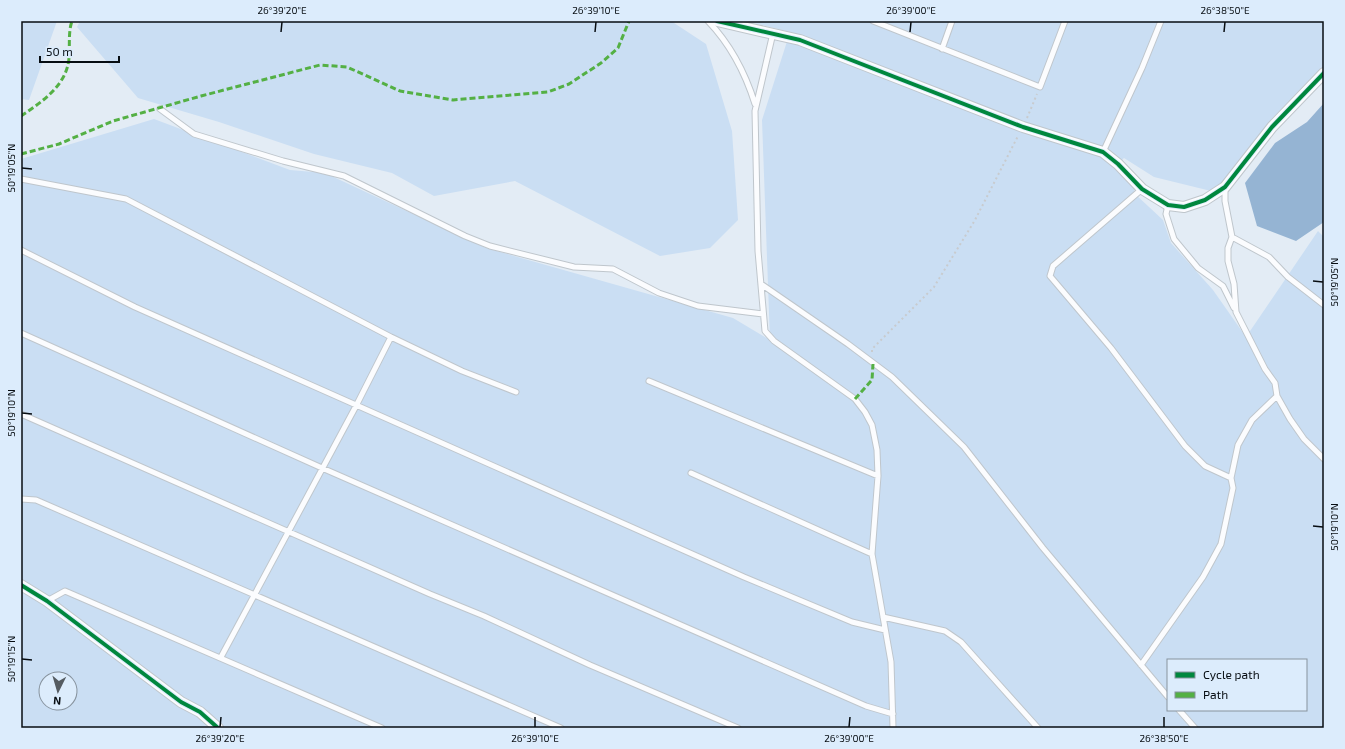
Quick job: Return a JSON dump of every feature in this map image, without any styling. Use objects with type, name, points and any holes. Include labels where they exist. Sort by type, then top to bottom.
[{"type":"street","points":[[717,21],[800,40],[1023,127],[1103,152],[1118,164],[1142,189],[1168,205],[1184,207],[1205,200],[1225,187],[1272,127],[1324,73]]},
{"type":"street","points":[[21,585],[47,601],[181,702],[200,712],[218,728]]},
{"type":"lane","points":[[708,21],[722,36],[735,56],[749,83],[756,105]]},
{"type":"lane","points":[[873,21],[1040,87],[1065,21]]},
{"type":"lane","points":[[942,49],[952,21]]},
{"type":"lane","points":[[1103,152],[1142,68],[1161,21]]},
{"type":"lane","points":[[773,33],[756,105],[758,251],[765,331],[774,341],[855,399],[865,412],[872,426],[877,450],[878,476],[872,554],[891,662],[893,728]]},
{"type":"lane","points":[[160,109],[194,134],[283,161],[344,176],[465,236],[490,246],[574,267],[613,269],[659,293],[698,306],[763,314]]},
{"type":"lane","points":[[21,179],[126,199],[391,337],[462,372],[516,392]]},
{"type":"lane","points":[[1225,187],[1225,201],[1232,237],[1228,248],[1228,261],[1234,284],[1236,312]]},
{"type":"lane","points":[[1142,189],[1053,266],[1050,276],[1111,348],[1185,446],[1205,466],[1231,478]]},
{"type":"lane","points":[[1168,205],[1166,214],[1174,239],[1198,268],[1223,286],[1265,369],[1275,384],[1277,396],[1290,419],[1304,439],[1324,459]]},
{"type":"lane","points":[[1232,237],[1269,256],[1288,277],[1324,305]]},
{"type":"lane","points":[[21,250],[135,307],[758,583],[852,622],[885,630]]},
{"type":"lane","points":[[761,284],[892,377],[964,447],[1043,548],[1167,696]]},
{"type":"lane","points":[[21,332],[322,468],[866,706],[893,714]]},
{"type":"lane","points":[[221,657],[356,406],[391,337]]},
{"type":"lane","points":[[649,380],[878,476]]},
{"type":"lane","points":[[1141,665],[1203,577],[1221,544],[1233,488],[1231,478],[1238,446],[1252,420],[1277,396]]},
{"type":"lane","points":[[21,414],[430,594],[484,616],[590,665],[738,728]]},
{"type":"lane","points":[[691,473],[872,554]]},
{"type":"lane","points":[[21,499],[36,500],[561,728]]},
{"type":"lane","points":[[47,601],[65,591],[221,657],[382,728]]},
{"type":"lane","points":[[883,617],[945,630],[961,642],[1038,728]]},
{"type":"lane","points":[[1180,711],[1195,728]]},
{"type":"path","points":[[873,364],[872,349],[934,287],[975,220],[1023,127],[1040,87]]},
{"type":"shaded area","points":[[21,21],[57,21],[29,100],[21,99]]},
{"type":"shaded area","points":[[80,21],[671,21],[706,44],[732,131],[738,220],[710,248],[660,256],[515,181],[434,196],[392,173],[314,154],[219,122],[138,98],[77,27]]},
{"type":"shaded area","points":[[746,21],[1324,21],[1324,67],[1268,125],[1230,176],[1211,191],[1154,177],[1124,158],[1114,167],[1135,185],[1134,193],[1163,220],[1171,243],[1213,290],[1246,337],[1318,231],[1324,237],[1324,728],[21,728],[21,159],[154,119],[290,170],[325,173],[486,248],[733,318],[770,340],[762,120],[790,32]]},
{"type":"shaded area","points":[[1324,103],[1324,222],[1296,241],[1257,226],[1245,183],[1275,143],[1307,122]]},
{"type":"marked path","points":[[21,116],[45,99],[64,76],[69,58],[72,21]]},
{"type":"marked path","points":[[21,154],[59,144],[113,121],[320,65],[347,67],[400,91],[453,100],[548,92],[569,84],[601,63],[618,48],[629,21]]},
{"type":"marked path","points":[[855,399],[872,380],[873,364]]},
{"type":"cycle path","points":[[717,21],[800,40],[1023,127],[1103,152],[1118,164],[1142,189],[1168,205],[1184,207],[1205,200],[1225,187],[1272,127],[1324,73]]},
{"type":"cycle path","points":[[21,585],[47,601],[181,702],[200,712],[218,728]]}]
